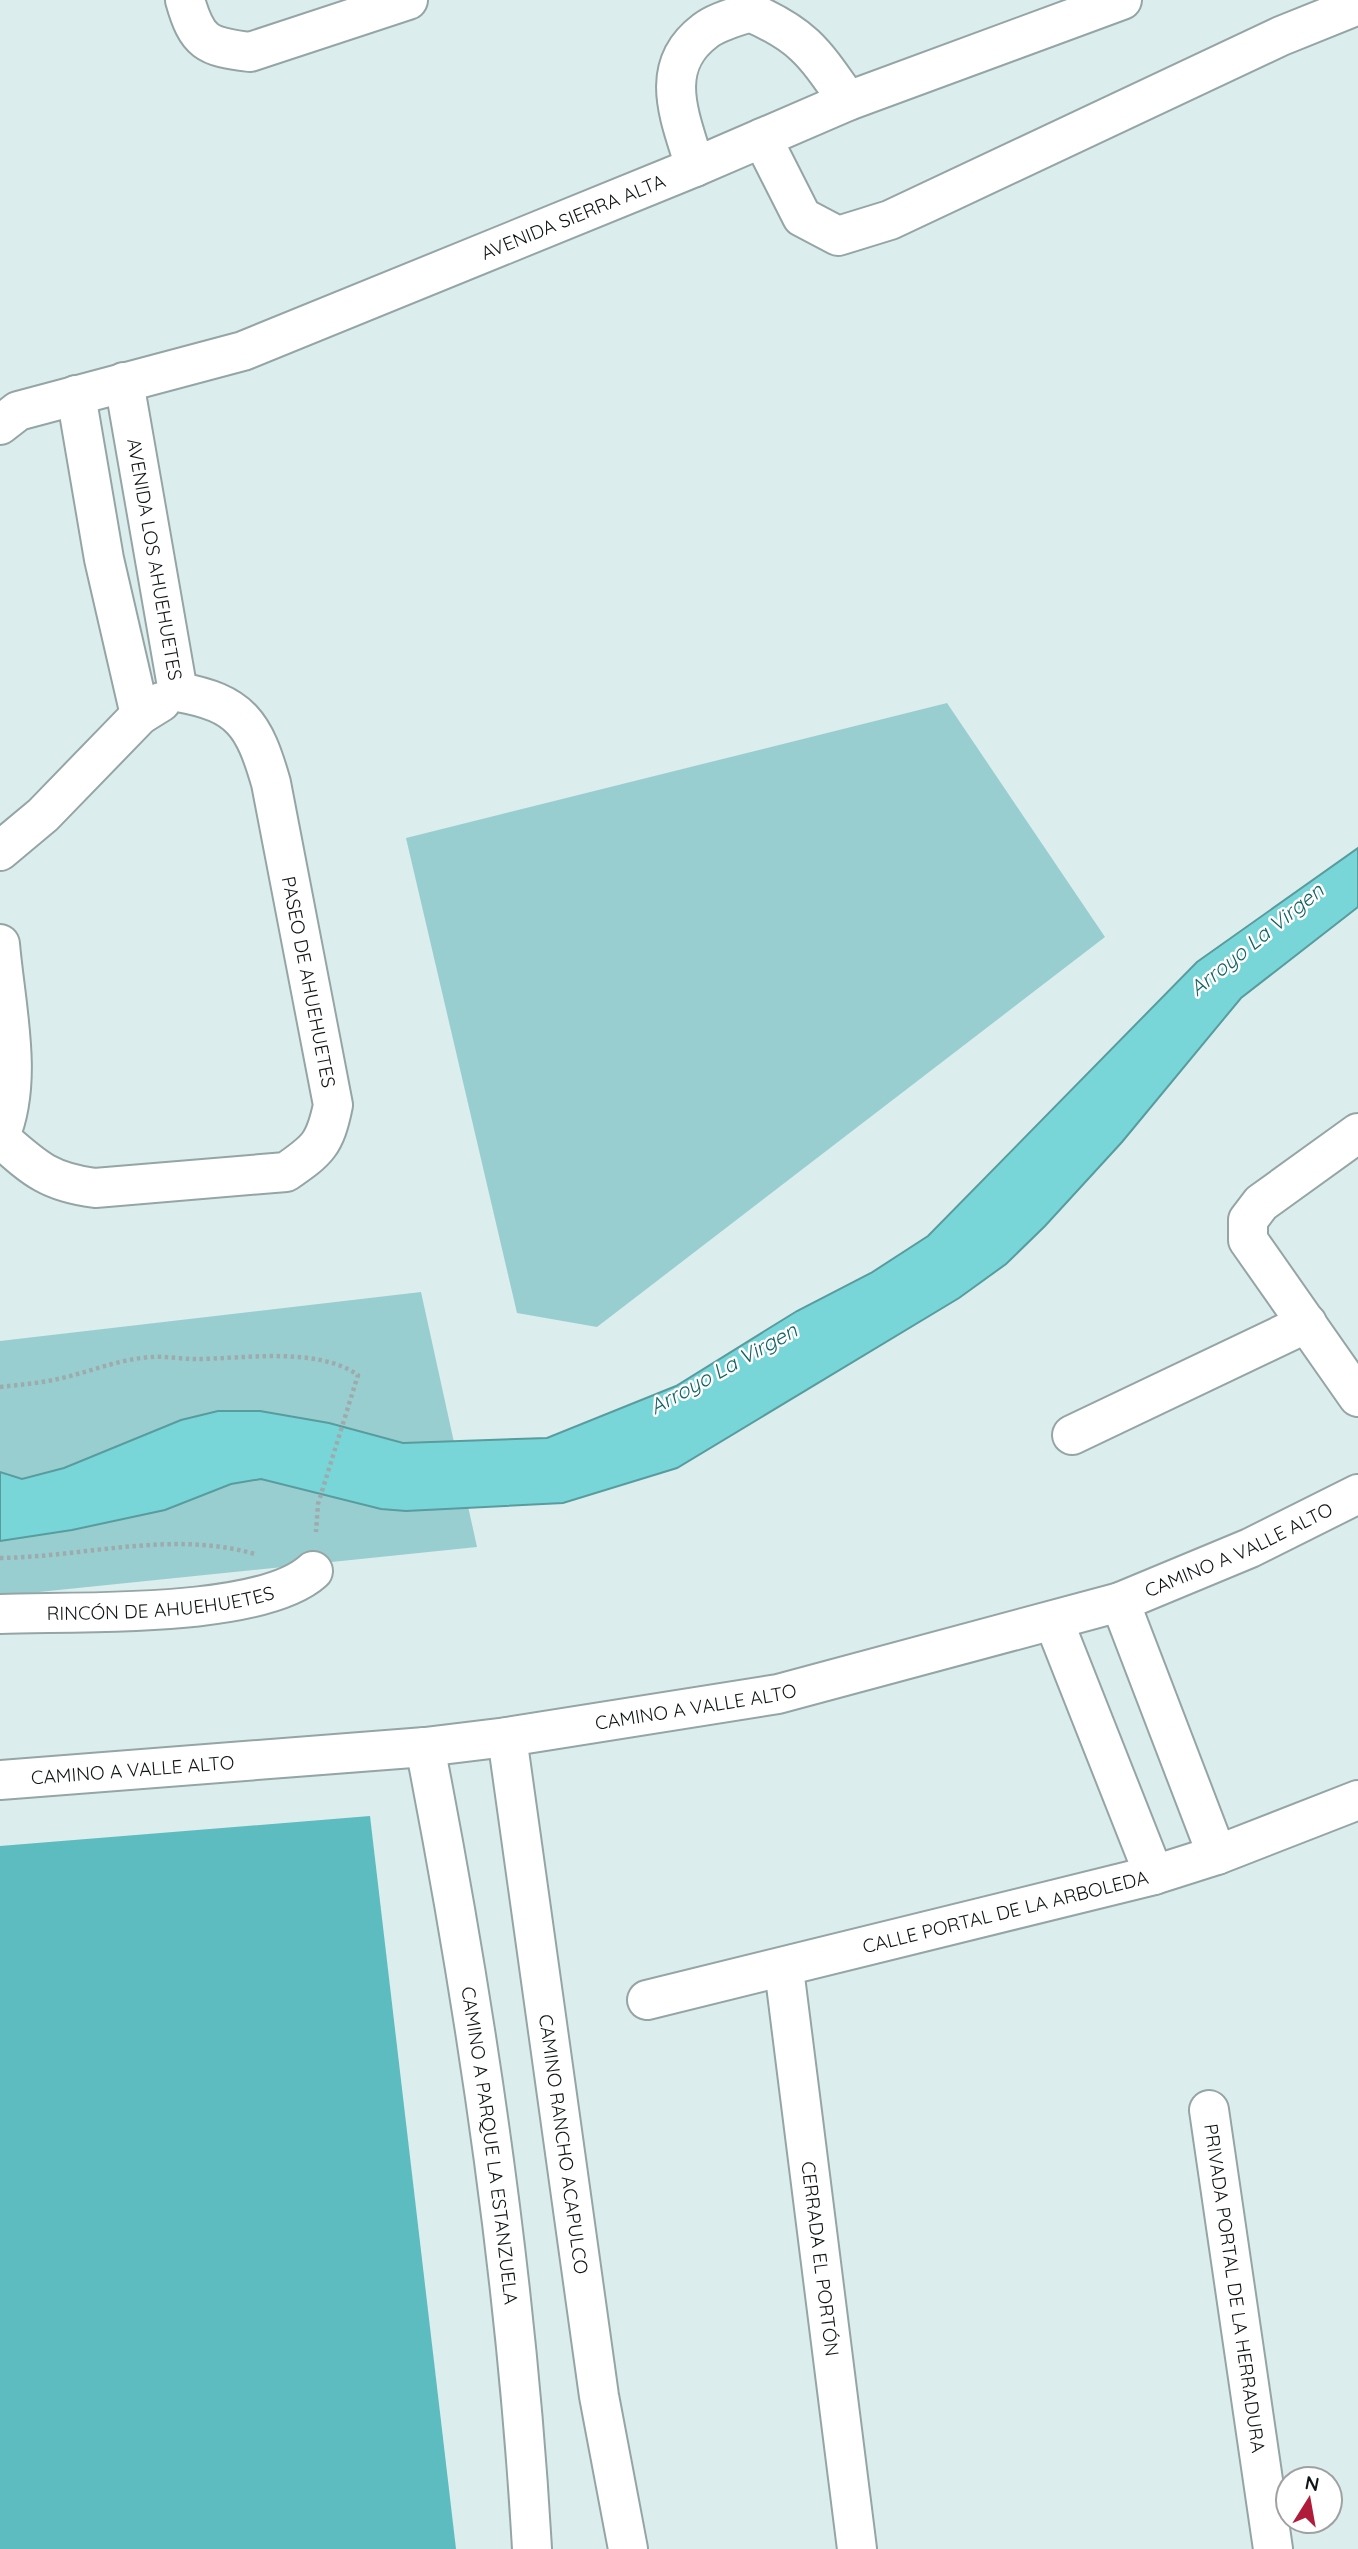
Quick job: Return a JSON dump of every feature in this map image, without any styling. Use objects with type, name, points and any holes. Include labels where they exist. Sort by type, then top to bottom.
[{"type":"street","points":[[185,0],[194,29],[205,40],[225,49],[250,52],[408,0]]},
{"type":"street","name":"AVENIDA SIERRA ALTA","points":[[6,415],[243,351],[695,167],[848,101],[1122,0]]},
{"type":"street","points":[[762,138],[802,217],[838,236],[890,220],[1281,36],[1358,5]]},
{"type":"street","points":[[695,167],[679,111],[675,82],[680,56],[698,15],[749,6],[792,32],[811,48],[848,101]]},
{"type":"street","name":"AVENIDA LOS AHUEHUETES","points":[[0,851],[43,815],[139,715],[178,692],[124,382]]},
{"type":"street","points":[[76,395],[104,559],[139,715]]},
{"type":"street","name":"PASEO DE AHUEHUETES","points":[[0,944],[13,1087],[9,1115],[0,1137],[37,1171],[69,1184],[95,1188],[286,1172],[311,1154],[327,1135],[333,1105],[271,783],[260,743],[245,719],[227,706],[206,697],[178,692]]},
{"type":"street","points":[[1358,1133],[1261,1203],[1248,1220],[1248,1240],[1358,1397]]},
{"type":"street","points":[[1072,1435],[1307,1323]]},
{"type":"street","name":"CAMINO A VALLE ALTO","points":[[0,1780],[425,1747],[507,1737],[778,1694],[1121,1602],[1250,1548],[1358,1494]]},
{"type":"street","name":"RINCÓN DE AHUEHUETES","points":[[0,1614],[216,1606],[265,1596],[299,1584],[313,1571]]},
{"type":"street","points":[[1121,1602],[1217,1855]]},
{"type":"street","points":[[1054,1622],[1154,1875]]},
{"type":"street","name":"CAMINO RANCHO ACAPULCO","points":[[507,1737],[599,2396],[628,2549]]},
{"type":"street","name":"CAMINO A PARQUE LA ESTANZUELA","points":[[425,1747],[452,1881],[488,2121],[526,2442],[532,2549]]},
{"type":"street","name":"CALLE PORTAL DE LA ARBOLEDA","points":[[647,2000],[784,1969],[1154,1875],[1217,1855],[1358,1800]]},
{"type":"street","name":"CERRADA EL PORTÓN","points":[[784,1969],[857,2549]]},
{"type":"street","name":"PRIVADA PORTAL DE LA HERRADURA","points":[[1209,2110],[1273,2549]]},
{"type":"path","points":[[0,1387],[49,1381],[102,1365],[153,1356],[195,1359],[257,1355],[320,1360],[358,1375],[318,1504],[313,1571],[251,1552],[208,1546],[123,1545],[40,1557],[0,1558]]},
{"type":"shaded area","points":[[947,703],[1105,937],[597,1327],[517,1313],[406,838]]},
{"type":"shaded area","points":[[421,1292],[477,1547],[0,1596],[0,1341]]},
{"type":"shaded area","points":[[370,1816],[456,2549],[0,2549],[0,1846]]},
{"type":"water","name":"Arroyo La Virgen","points":[[1358,848],[1358,907],[1241,998],[1122,1142],[1006,1264],[959,1298],[677,1468],[563,1503],[406,1511],[381,1509],[261,1479],[231,1484],[165,1510],[72,1530],[0,1541],[0,1472],[22,1479],[64,1468],[181,1420],[218,1411],[260,1411],[329,1423],[403,1443],[547,1438],[676,1386],[797,1311],[871,1273],[928,1236],[1197,962]]}]
